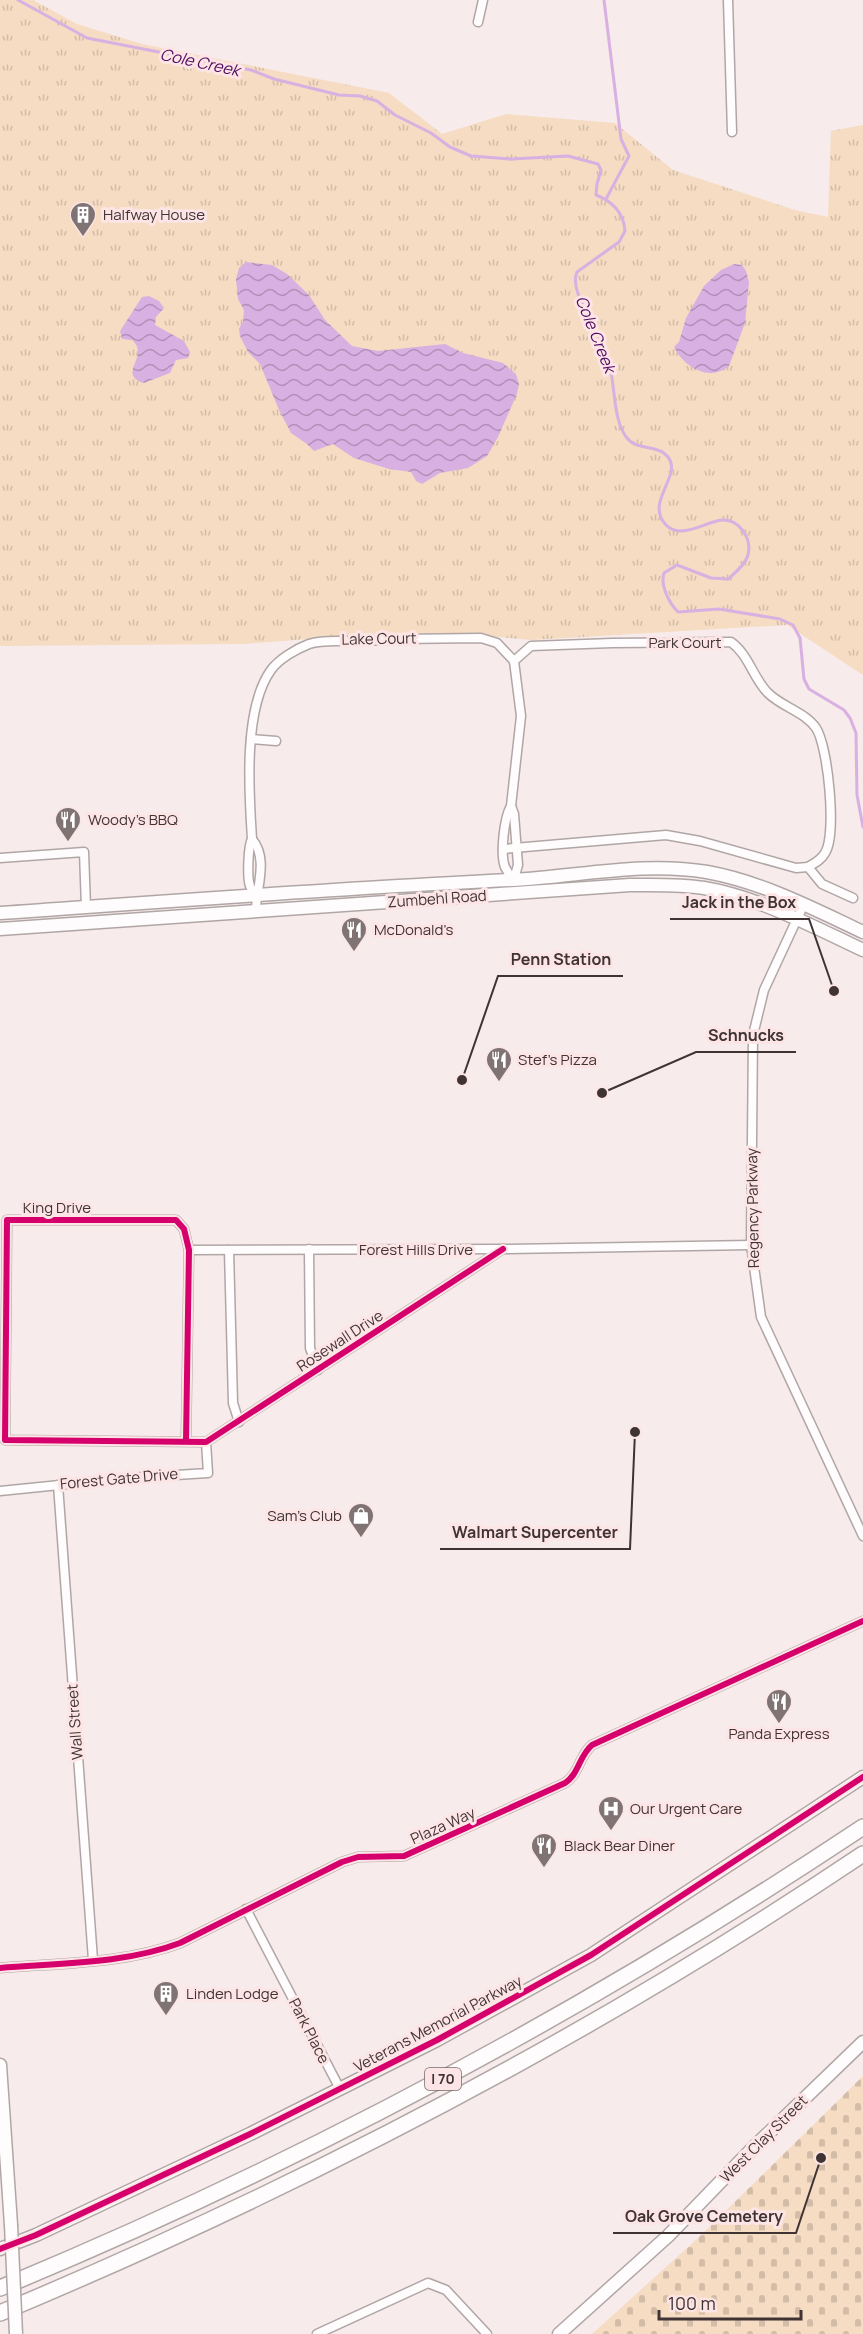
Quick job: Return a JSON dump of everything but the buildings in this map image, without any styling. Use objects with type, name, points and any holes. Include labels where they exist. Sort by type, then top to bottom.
[{"type":"highway","name":"I 70","points":[[0,2288],[239,2182],[417,2092],[562,2013],[671,1949],[863,1827]]},
{"type":"highway","name":"I 70","points":[[0,2313],[196,2227],[447,2103],[669,1977],[863,1854]]},
{"type":"main road","name":"Zumbehl Road","points":[[0,913],[256,894],[513,880],[628,868],[695,871],[735,879],[804,904],[863,932]]},
{"type":"main road","name":"Zumbehl Road","points":[[0,928],[630,885],[673,885],[705,888],[736,895],[863,950]]},
{"type":"main road","name":"Veterans Memorial Parkway","points":[[0,2249],[36,2235],[206,2155],[437,2040],[591,1955],[863,1777]]},
{"type":"main road","name":"West Clay Street","points":[[559,2334],[668,2236],[753,2148],[863,2042]]},
{"type":"main road","points":[[0,2065],[16,2334]]},
{"type":"street","points":[[478,22],[483,0]]},
{"type":"street","points":[[728,0],[732,132]]},
{"type":"street","name":"Lake Court","points":[[256,910],[256,894],[261,884],[256,844],[252,840],[249,790],[250,739],[255,711],[272,668],[309,644],[334,640],[481,638],[497,643],[514,661]]},
{"type":"street","name":"Park Court","points":[[514,661],[531,646],[731,642],[740,649],[766,692],[808,719],[823,742],[832,824],[826,852],[819,861],[808,867]]},
{"type":"street","points":[[513,894],[513,880],[518,866],[514,814],[511,806],[521,716],[514,661]]},
{"type":"street","points":[[250,739],[276,741]]},
{"type":"street","points":[[511,806],[507,812],[503,849],[505,866],[513,880]]},
{"type":"street","points":[[503,849],[666,835],[700,841],[796,868],[808,867],[822,884],[853,898]]},
{"type":"street","points":[[0,858],[84,852],[86,907]]},
{"type":"street","name":"Regency Parkway","points":[[804,904],[764,990],[753,1035],[751,1245],[761,1317],[863,1536]]},
{"type":"street","name":"King Drive","points":[[7,1220],[176,1220],[184,1229],[189,1250],[186,1441],[5,1440],[7,1220]]},
{"type":"street","name":"Forest Hills Drive","points":[[189,1250],[502,1250],[751,1245]]},
{"type":"street","points":[[309,1249],[310,1348],[318,1370]]},
{"type":"street","points":[[230,1250],[233,1403],[239,1422]]},
{"type":"street","name":"Rosewall Drive","points":[[206,1442],[502,1250]]},
{"type":"street","points":[[186,1441],[206,1442]]},
{"type":"street","name":"Forest Gate Drive","points":[[0,1491],[208,1473],[206,1442]]},
{"type":"street","name":"Wall Street","points":[[57,1485],[93,1960]]},
{"type":"street","name":"Plaza Way","points":[[0,1968],[156,1952],[180,1943],[351,1859],[404,1856],[565,1783],[575,1774],[582,1757],[592,1745],[863,1621]]},
{"type":"street","name":"Park Place","points":[[246,1909],[340,2089]]},
{"type":"street","points":[[317,2334],[428,2283],[446,2290],[487,2334]]},
{"type":"green space","points":[[0,0],[33,0],[77,24],[142,44],[389,93],[442,134],[506,114],[615,123],[673,170],[795,210],[828,217],[831,131],[863,125],[863,675],[787,625],[531,640],[454,633],[384,633],[243,644],[0,646]]},
{"type":"green space","points":[[863,2076],[863,2334],[592,2334],[697,2239]]},
{"type":"water","points":[[246,262],[272,265],[287,274],[309,295],[325,320],[352,346],[378,351],[445,344],[463,353],[503,363],[516,374],[519,384],[517,394],[498,437],[487,456],[468,468],[440,473],[422,484],[416,481],[411,472],[389,469],[354,458],[333,444],[314,451],[291,433],[260,364],[248,352],[240,336],[239,329],[243,321],[244,310],[238,299],[236,279],[239,268]]},
{"type":"water","points":[[734,264],[742,265],[749,282],[745,323],[729,366],[713,373],[697,370],[678,354],[674,347],[679,342],[686,318],[704,286],[721,270]]},
{"type":"water","points":[[149,296],[159,301],[164,308],[156,317],[155,325],[184,341],[190,352],[188,358],[176,360],[170,373],[144,383],[133,375],[138,352],[137,346],[132,340],[122,339],[120,331],[142,297]]},
{"type":"waterway","name":"Cole Creek","points":[[18,0],[87,38],[251,70],[274,79],[339,95],[360,96],[377,101],[395,115],[431,133],[450,147],[471,156],[511,159],[568,156],[598,164],[601,170],[596,195],[616,208],[620,213],[625,231],[619,242],[577,272],[575,280],[580,300],[606,351],[618,420],[631,442],[659,450],[668,457],[671,472],[659,507],[660,516],[666,525],[678,531],[685,531],[715,521],[728,521],[739,526],[743,531],[749,549],[747,559],[728,579],[711,578],[677,565],[664,573],[663,583],[666,594],[678,612],[719,609],[780,619],[793,625],[800,638],[804,679],[809,689],[844,710],[856,733],[857,795],[863,827]]},
{"type":"waterway","points":[[604,0],[621,139],[629,156],[606,199]]},
{"type":"cycle path","points":[[186,1441],[189,1250],[184,1229],[176,1220],[7,1220],[5,1440],[206,1442],[503,1249]]},
{"type":"cycle path","points":[[0,1968],[92,1962],[159,1950],[180,1943],[342,1862],[358,1857],[404,1856],[565,1783],[573,1775],[584,1754],[592,1745],[863,1621]]},
{"type":"cycle path","points":[[0,2249],[36,2235],[250,2134],[437,2040],[591,1955],[863,1777]]},
{"type":"place","name":"Halfway House","points":[[83,238]]},
{"type":"place","name":"Woody's BBQ","points":[[68,843]]},
{"type":"place","name":"McDonald's","points":[[354,953]]},
{"type":"place","name":"Jack in the Box","points":[[834,991]]},
{"type":"place","name":"Penn Station","points":[[462,1080]]},
{"type":"place","name":"Stef's Pizza","points":[[499,1083]]},
{"type":"place","name":"Schnucks","points":[[602,1093]]},
{"type":"place","name":"Walmart Supercenter","points":[[635,1432]]},
{"type":"place","name":"Sam's Club","points":[[361,1539]]},
{"type":"place","name":"Panda Express","points":[[779,1725]]},
{"type":"place","name":"Our Urgent Care","points":[[611,1832]]},
{"type":"place","name":"Black Bear Diner","points":[[544,1869]]},
{"type":"place","name":"Linden Lodge","points":[[166,2017]]},
{"type":"place","name":"Oak Grove Cemetery","points":[[821,2158]]}]
